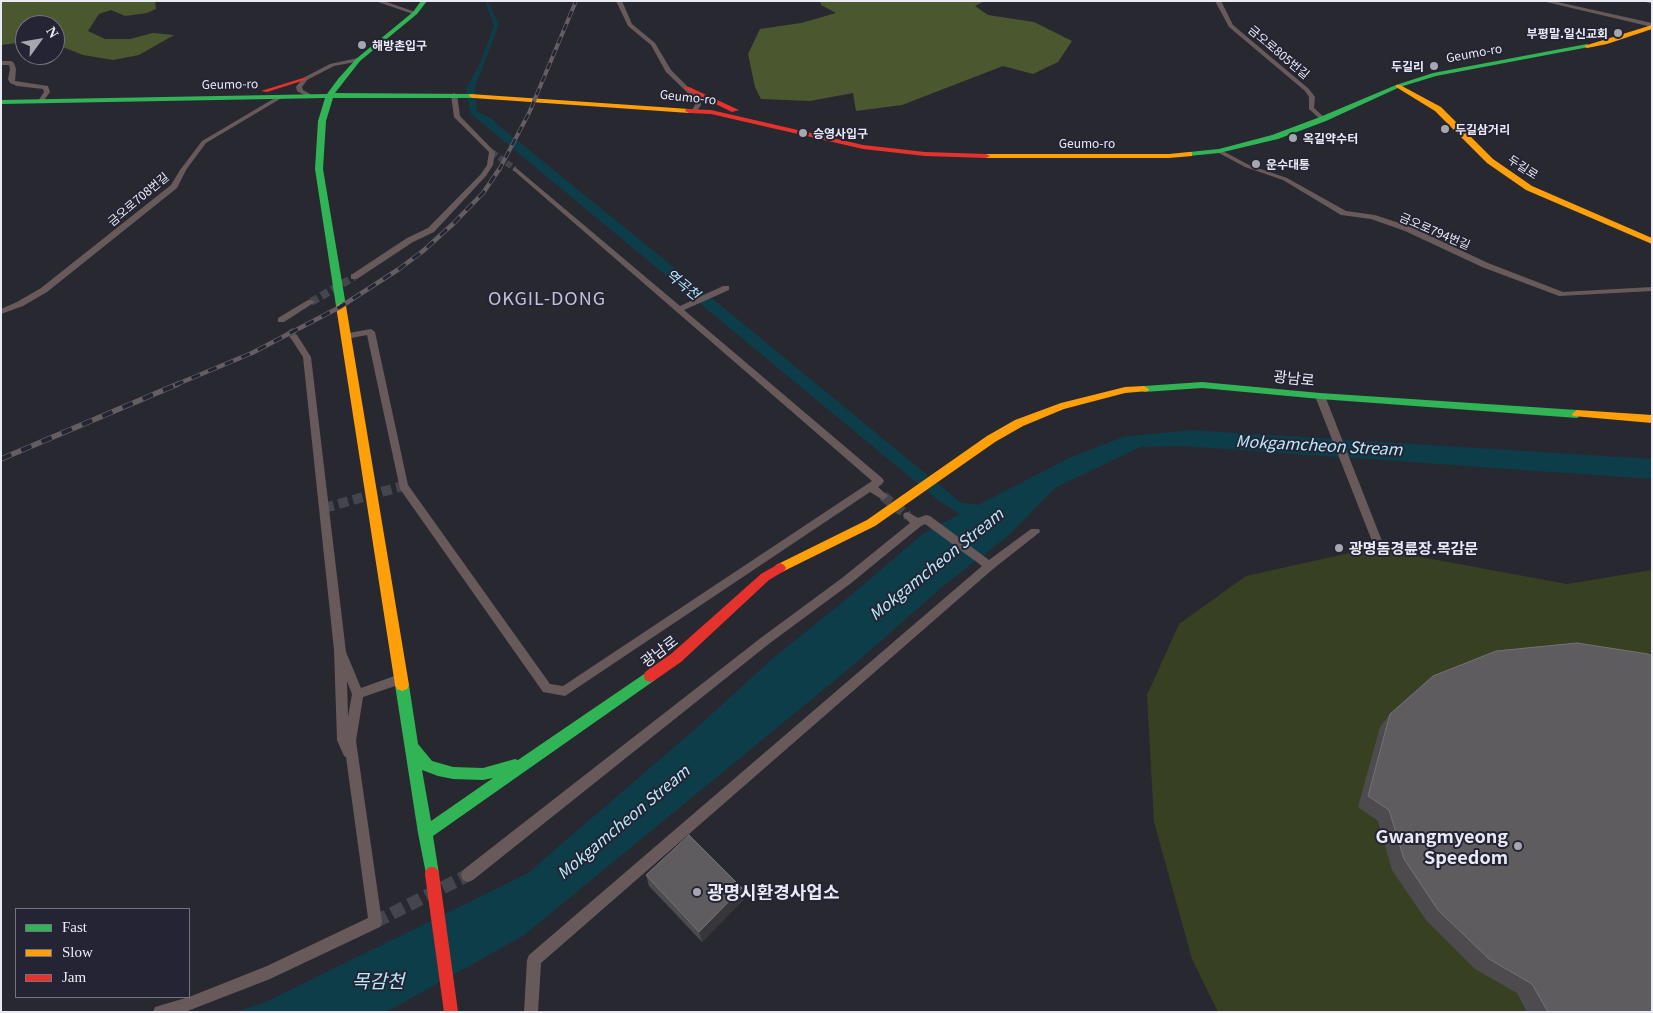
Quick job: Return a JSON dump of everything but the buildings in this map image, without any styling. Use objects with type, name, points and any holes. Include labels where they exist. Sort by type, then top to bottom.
[{"type":"main road","points":[[424,1],[415,13],[358,60],[340,80],[330,95],[324,109],[322,121],[319,169],[432,874],[451,1012]]},
{"type":"main road","name":"Geumo-ro","points":[[1,102],[330,95],[456,95],[695,110],[727,115],[863,147],[958,156],[1132,157],[1219,151],[1275,138],[1398,86],[1435,74],[1605,43],[1652,26]]},
{"type":"main road","points":[[1435,74],[1428,81],[1426,88],[1455,124]]},
{"type":"main road","points":[[236,97],[270,90],[304,79]]},
{"type":"main road","name":"두길로","points":[[1398,86],[1438,109],[1455,124],[1490,162],[1529,188],[1652,241]]},
{"type":"main road","points":[[657,107],[685,101],[690,95],[687,88]]},
{"type":"main road","points":[[687,88],[726,107],[778,128]]},
{"type":"main road","points":[[1368,99],[1403,97],[1419,100],[1438,109]]},
{"type":"main road","name":"광남로","points":[[425,833],[676,658],[765,577],[800,557],[872,523],[950,467],[1006,430],[1034,416],[1076,401],[1145,387],[1202,384],[1320,396],[1652,419]]},
{"type":"main road","points":[[410,744],[427,765],[438,770],[453,773],[483,774],[526,762]]},
{"type":"street","points":[[378,1],[415,13]]},
{"type":"street","points":[[619,1],[630,26],[653,44],[668,71],[698,100],[695,110]]},
{"type":"street","name":"금오로805번길","points":[[1218,1],[1231,26],[1308,90],[1312,97],[1311,108],[1323,119]]},
{"type":"street","points":[[1545,1],[1634,19],[1652,26]]},
{"type":"street","points":[[310,96],[300,91],[299,87],[304,79],[332,65],[358,60]]},
{"type":"street","points":[[1,63],[11,63],[13,69],[12,82],[46,87],[47,92],[41,101]]},
{"type":"street","points":[[354,276],[410,240],[431,230],[484,175],[490,165],[492,152],[457,118],[456,95]]},
{"type":"street","name":"금오로708번길","points":[[1,312],[20,304],[44,290],[160,198],[178,180],[183,170],[204,142],[282,96]]},
{"type":"street","name":"금오로794번길","points":[[1219,151],[1247,166],[1285,179],[1344,213],[1372,217],[1408,229],[1485,265],[1562,294],[1652,289]]},
{"type":"street","points":[[346,336],[370,332],[403,486],[547,688],[564,691],[879,481],[514,169]]},
{"type":"street","points":[[679,309],[726,288]]},
{"type":"street","points":[[281,320],[312,302]]},
{"type":"street","points":[[294,337],[307,357],[340,650],[343,740],[353,765]]},
{"type":"street","points":[[1320,396],[1377,541]]},
{"type":"street","points":[[871,487],[882,496]]},
{"type":"street","points":[[468,875],[766,640],[846,581],[917,519],[989,566]]},
{"type":"street","points":[[531,1012],[534,960],[989,566],[1035,532]]},
{"type":"street","points":[[160,1012],[190,1003],[270,972],[375,922],[350,741],[358,694],[340,650]]},
{"type":"street","points":[[358,694],[400,679]]},
{"type":"green space","points":[[1,1],[155,1],[156,9],[147,13],[125,16],[111,10],[99,14],[88,31],[105,39],[130,39],[153,33],[174,35],[139,55],[113,60],[83,55],[65,48],[65,15],[15,15],[15,43],[1,45]]},
{"type":"green space","points":[[820,1],[985,1],[975,6],[988,15],[1034,22],[1072,41],[1058,62],[1033,74],[1003,66],[902,105],[856,111],[853,93],[810,101],[761,99],[755,87],[748,54],[760,29],[801,23],[836,13],[821,5]]},
{"type":"green space","points":[[1372,548],[1567,584],[1652,570],[1652,1012],[1218,1012],[1192,959],[1154,822],[1147,695],[1179,624],[1246,576]]},
{"type":"water","name":"목감천","points":[[485,1],[488,1],[499,25],[475,86],[477,112],[492,118],[960,502],[978,505],[1067,459],[1123,437],[1190,430],[1652,459],[1652,479],[1182,446],[1140,447],[1055,488],[1009,535],[942,587],[851,667],[523,936],[386,1012],[234,1012],[264,1003],[528,873],[701,724],[772,659],[924,533],[960,514],[939,501],[471,114],[466,89],[480,63],[494,26]]},
{"type":"tunnel","points":[[492,152],[515,169]]},
{"type":"tunnel","points":[[311,302],[354,277]]},
{"type":"tunnel","points":[[289,330],[294,337]]},
{"type":"tunnel","points":[[324,508],[403,486]]},
{"type":"tunnel","points":[[883,496],[908,516]]},
{"type":"tunnel","points":[[375,922],[468,875]]},
{"type":"railway","points":[[499,170],[529,113],[576,1]]},
{"type":"railway","points":[[175,385],[252,353],[340,307],[399,269],[423,251],[454,223],[483,193],[500,168]]},
{"type":"railway","points":[[1,459],[178,384]]},
{"type":"traffic: fast","points":[[341,306],[319,169],[322,121],[325,109],[330,95],[340,80],[358,60],[415,13],[424,1]]},
{"type":"traffic: fast","points":[[1189,154],[1219,151],[1275,137],[1323,119],[1398,86],[1435,74],[1587,46]]},
{"type":"traffic: fast","points":[[1,102],[367,95],[473,96]]},
{"type":"traffic: fast","points":[[1144,389],[1202,385],[1320,396],[1577,414]]},
{"type":"traffic: fast","points":[[425,833],[650,676]]},
{"type":"traffic: fast","points":[[402,685],[432,874]]},
{"type":"traffic: fast","points":[[412,747],[427,765],[438,770],[453,773],[483,774],[515,765]]},
{"type":"traffic: slow","points":[[1587,46],[1605,43],[1652,27]]},
{"type":"traffic: slow","points":[[1398,86],[1438,109],[1490,161],[1529,188],[1652,241]]},
{"type":"traffic: slow","points":[[473,96],[689,111]]},
{"type":"traffic: slow","points":[[986,156],[1169,156],[1189,154]]},
{"type":"traffic: slow","points":[[341,306],[402,685]]},
{"type":"traffic: slow","points":[[780,568],[871,523],[991,439],[1019,423],[1061,406],[1125,390],[1144,389]]},
{"type":"traffic: slow","points":[[1577,414],[1652,419]]},
{"type":"traffic: jam","points":[[265,91],[305,79]]},
{"type":"traffic: jam","points":[[687,88],[735,110]]},
{"type":"traffic: jam","points":[[689,111],[711,112],[863,147],[925,154],[986,156]]},
{"type":"traffic: jam","points":[[650,676],[676,658],[765,577],[780,568]]},
{"type":"traffic: jam","points":[[432,874],[451,1012]]},
{"type":"place","name":"부평말.일신교회","points":[[1618,33]]},
{"type":"place","name":"해방촌입구","points":[[362,45]]},
{"type":"place","name":"두길리","points":[[1434,66]]},
{"type":"place","name":"두길삼거리","points":[[1445,129]]},
{"type":"place","name":"승영사입구","points":[[803,133]]},
{"type":"place","name":"옥길약수터","points":[[1293,138]]},
{"type":"place","name":"운수대통","points":[[1256,164]]},
{"type":"place","name":"광명돔경륜장.목감문","points":[[1339,548]]},
{"type":"place","name":"Gwangmyeong Speedom","points":[[1518,846]]},
{"type":"place","name":"광명시환경사업소","points":[[697,892]]},
{"type":"district","name":"OKGIL-DONG","points":[[547,298]]},
{"type":"water label","name":"역곡천","points":[[683,284]]},
{"type":"water label","name":"Mokgamcheon Stream","points":[[1319,445]]},
{"type":"water label","name":"Mokgamcheon Stream","points":[[936,564]]},
{"type":"water label","name":"Mokgamcheon Stream","points":[[623,822]]}]
